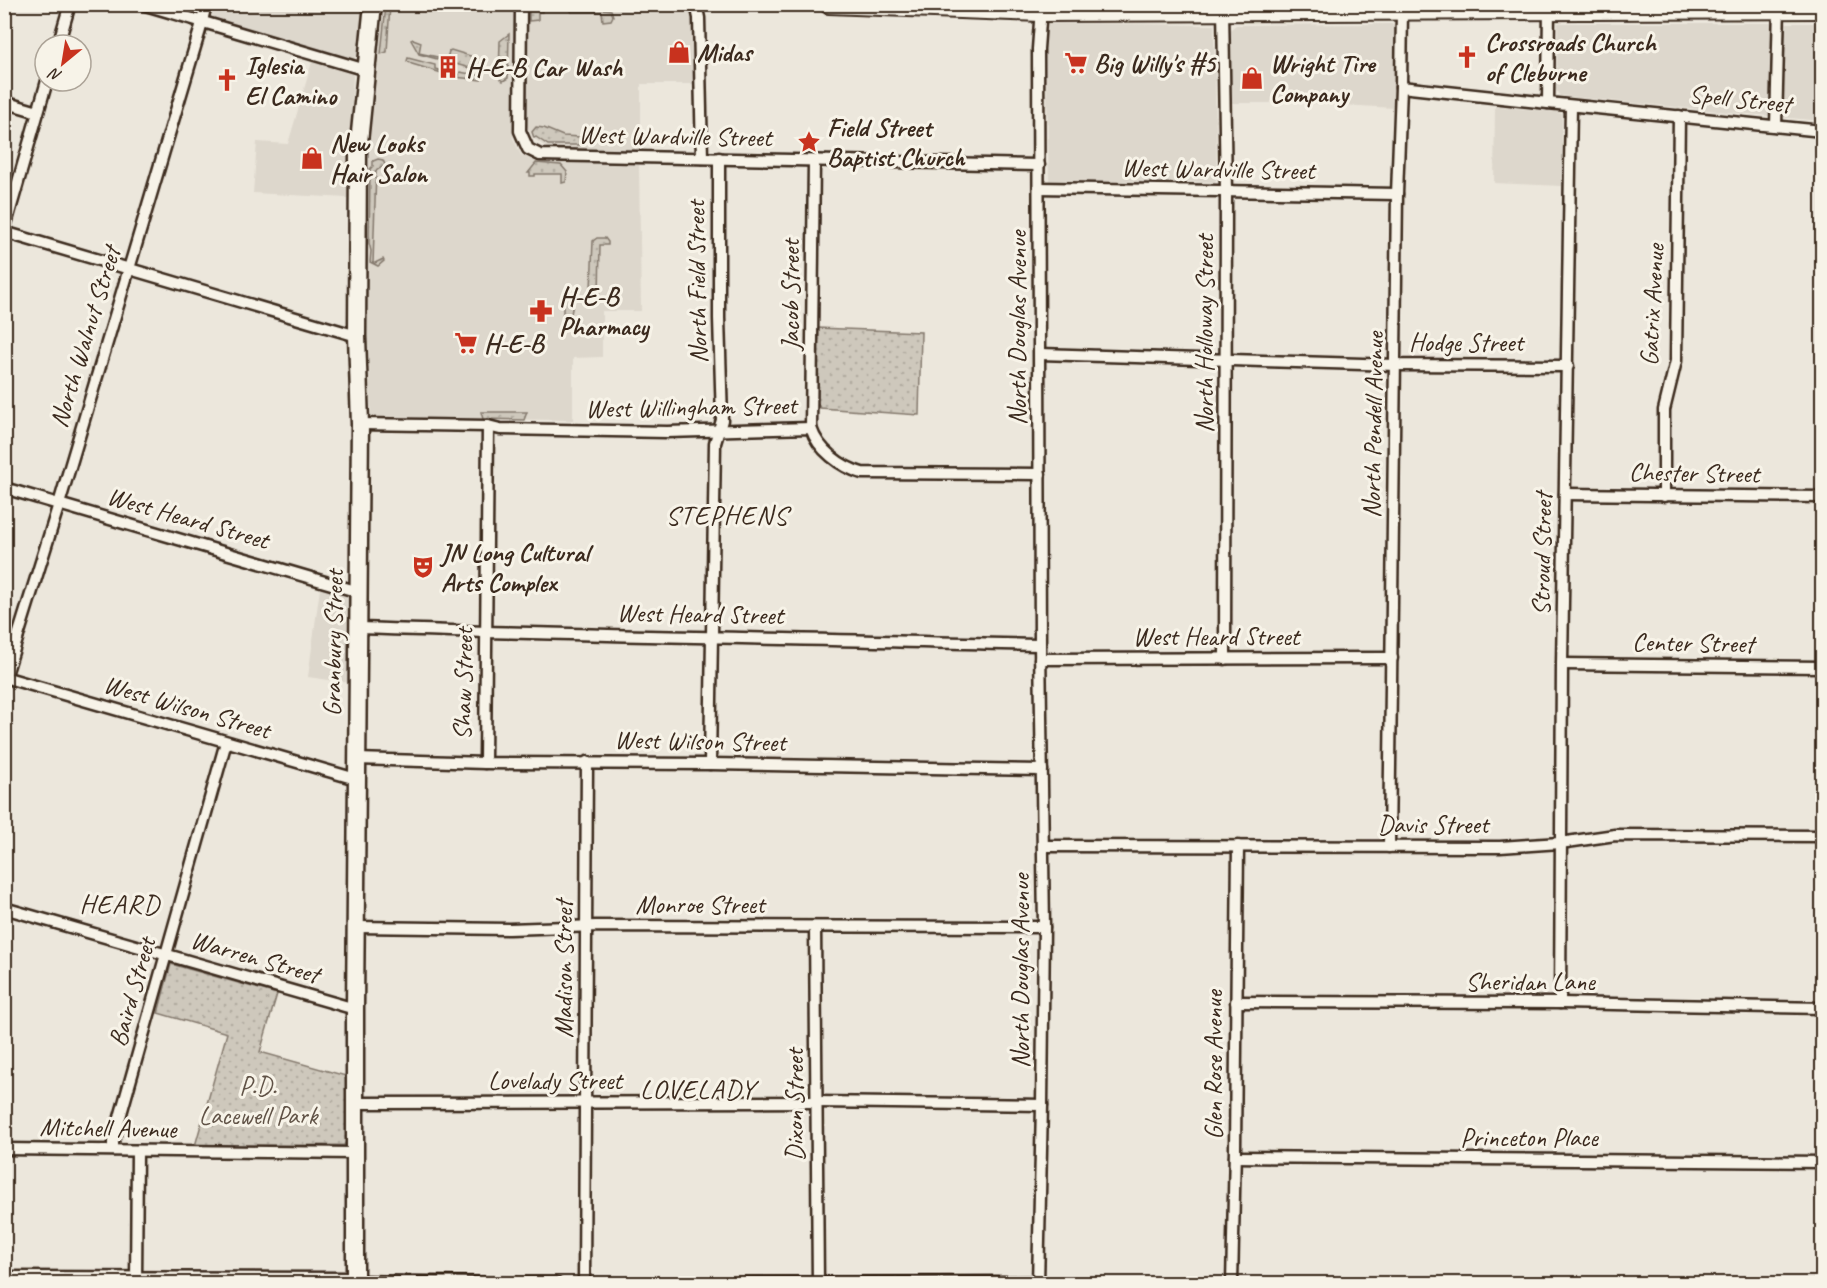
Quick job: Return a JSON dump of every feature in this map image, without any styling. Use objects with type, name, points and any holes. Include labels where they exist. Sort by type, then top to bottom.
[{"type":"main road","points":[[829,4],[1041,8],[1779,7],[1822,9]]},
{"type":"street","points":[[62,33],[70,4]]},
{"type":"street","points":[[142,4],[366,70]]},
{"type":"street","name":"North Walnut Street","points":[[5,679],[59,504],[206,4]]},
{"type":"street","name":"Granbury Street","points":[[355,1282],[356,779],[360,424],[357,336],[358,152],[373,4]]},
{"type":"street","name":"West Wardville Street","points":[[521,4],[520,131],[528,149],[540,155],[1039,165]]},
{"type":"street","points":[[696,4],[699,18],[702,158]]},
{"type":"street","name":"North Holloway Street","points":[[1223,7],[1226,192],[1225,659]]},
{"type":"street","name":"North Pendell Avenue","points":[[1389,847],[1397,194],[1402,7]]},
{"type":"street","points":[[1548,104],[1549,7]]},
{"type":"street","points":[[1776,126],[1779,7]]},
{"type":"street","name":"North Douglas Avenue","points":[[1038,1283],[1044,927],[1040,659],[1038,49],[1041,8]]},
{"type":"street","name":"Spell Street","points":[[1401,87],[1822,131]]},
{"type":"street","points":[[44,93],[4,232],[357,336]]},
{"type":"street","points":[[4,102],[38,112]]},
{"type":"street","name":"Stroud Street","points":[[1560,1004],[1562,664],[1571,106]]},
{"type":"street","name":"Gatrix Avenue","points":[[1664,496],[1664,410],[1676,361],[1679,116]]},
{"type":"street","name":"North Field Street","points":[[710,764],[715,443],[722,420],[719,318],[719,158]]},
{"type":"street","name":"Jacob Street","points":[[811,428],[814,161]]},
{"type":"street","name":"West Wardville Street","points":[[1039,188],[1397,194]]},
{"type":"street","name":"Hodge Street","points":[[1040,354],[1396,364],[1568,366]]},
{"type":"street","name":"West Willingham Street","points":[[360,424],[488,426],[521,430],[667,432],[811,428],[814,437],[837,461],[849,469],[862,472],[1040,474]]},
{"type":"street","name":"Shaw Street","points":[[485,763],[488,426]]},
{"type":"street","name":"West Heard Street","points":[[4,488],[359,592]]},
{"type":"street","name":"Chester Street","points":[[1565,494],[1822,497]]},
{"type":"street","name":"West Heard Street","points":[[359,628],[487,633],[713,636],[1040,645]]},
{"type":"street","name":"West Heard Street","points":[[1040,659],[1392,658]]},
{"type":"street","name":"Center Street","points":[[1562,664],[1822,667]]},
{"type":"street","name":"West Wilson Street","points":[[5,679],[356,779]]},
{"type":"street","name":"Baird Street","points":[[113,1150],[113,1142],[226,742]]},
{"type":"street","name":"West Wilson Street","points":[[357,759],[485,763],[587,762],[1042,770]]},
{"type":"street","name":"Madison Street","points":[[585,1284],[587,762]]},
{"type":"street","name":"Davis Street","points":[[1043,846],[1500,847],[1560,843],[1615,835],[1822,836]]},
{"type":"street","name":"Glen Rose Avenue","points":[[1233,1284],[1238,846]]},
{"type":"street","name":"Warren Street","points":[[4,908],[355,1008]]},
{"type":"street","name":"Monroe Street","points":[[356,927],[509,929],[1044,927]]},
{"type":"street","name":"Dixon Street","points":[[815,927],[818,1283]]},
{"type":"street","name":"Sheridan Lane","points":[[1236,1002],[1822,1008]]},
{"type":"street","name":"Lovelady Street","points":[[355,1103],[817,1102],[1042,1105]]},
{"type":"street","name":"Mitchell Avenue","points":[[4,1149],[354,1153]]},
{"type":"street","points":[[136,1282],[137,1151]]},
{"type":"street","name":"Princeton Place","points":[[1235,1157],[1822,1162]]},
{"type":"street","points":[[4,1280],[557,1284]]},
{"type":"street","points":[[639,1284],[1038,1283]]},
{"type":"shaded area","points":[[598,4],[641,11],[693,15],[696,84],[641,84],[641,150],[547,148],[533,138],[526,124],[528,5]]},
{"type":"shaded area","points":[[214,5],[363,5],[358,55],[353,59],[214,18],[212,15]]},
{"type":"shaded area","points":[[384,5],[513,5],[513,138],[521,155],[536,162],[639,165],[641,311],[602,311],[602,357],[573,358],[573,420],[375,418],[371,416],[366,292],[367,201],[370,140]]},
{"type":"shaded area","points":[[1045,23],[1214,25],[1217,178],[1215,182],[1049,181]]},
{"type":"shaded area","points":[[1558,23],[1822,23],[1822,121],[1560,96],[1556,90]]},
{"type":"shaded area","points":[[1392,24],[1396,29],[1395,108],[1271,101],[1271,103],[1231,103],[1231,29],[1236,25]]},
{"type":"shaded area","points":[[312,62],[353,76],[348,198],[253,193],[257,142],[288,144]]},
{"type":"shaded area","points":[[1495,106],[1562,114],[1562,186],[1494,183]]},
{"type":"shaded area","points":[[320,588],[349,596],[351,599],[350,683],[308,677]]},
{"type":"green space","points":[[386,5],[390,5],[387,52],[381,54]]},
{"type":"green space","points":[[529,5],[571,5],[611,10],[613,16],[611,20],[603,21],[602,12],[571,12],[571,7],[542,7],[542,12],[538,12],[538,20],[529,21]]},
{"type":"green space","points":[[509,34],[508,78],[503,81],[499,76],[500,41]]},
{"type":"green space","points":[[411,40],[421,42],[419,53],[447,59],[451,50],[480,59],[484,63],[483,68],[481,70],[470,68],[419,54]]},
{"type":"green space","points":[[408,58],[435,65],[435,69],[458,76],[460,72],[483,78],[481,80],[455,77],[412,64],[407,61]]},
{"type":"green space","points":[[536,127],[563,136],[580,137],[580,145],[548,145],[534,138],[532,132]]},
{"type":"green space","points":[[378,159],[383,160],[385,165],[376,171],[373,264],[370,262],[369,243],[370,169],[373,161]]},
{"type":"green space","points":[[536,163],[561,165],[567,172],[566,182],[562,183],[562,174],[530,176],[528,173]]},
{"type":"green space","points":[[597,238],[605,238],[608,242],[608,245],[600,245],[599,295],[593,294],[591,289],[593,241]]},
{"type":"green space","points":[[383,259],[384,261],[378,266],[374,264]]},
{"type":"green space","points":[[567,294],[574,299],[569,324],[566,328],[563,325],[563,298]]},
{"type":"green space","points":[[817,328],[921,332],[919,415],[820,408],[816,400]]},
{"type":"green space","points":[[481,412],[527,412],[524,420],[483,419]]},
{"type":"green space","name":"P.D. Lacewell Park","points":[[171,964],[277,994],[260,1052],[346,1076],[346,1142],[344,1145],[195,1146],[227,1033],[158,1013]]},
{"type":"place","name":"Midas","points":[[679,52]]},
{"type":"place","name":"Crossroads Church of Cleburne","points":[[1467,57]]},
{"type":"place","name":"Big Willy's #5","points":[[1076,63]]},
{"type":"place","name":"H-E-B Car Wash","points":[[448,67]]},
{"type":"place","name":"Wright Tire Company","points":[[1252,78]]},
{"type":"place","name":"Iglesia El Camino","points":[[227,80]]},
{"type":"place","name":"Field Street Baptist Church","points":[[809,142]]},
{"type":"place","name":"New Looks Hair Salon","points":[[312,158]]},
{"type":"place","name":"H-E-B Pharmacy","points":[[541,311]]},
{"type":"place","name":"H-E-B","points":[[466,343]]},
{"type":"place","name":"JN Long Cultural Arts Complex","points":[[423,567]]},
{"type":"district","name":"STEPHENS","points":[[727,515]]},
{"type":"district","name":"HEARD","points":[[120,904]]},
{"type":"district","name":"LOVELADY","points":[[698,1089]]}]
